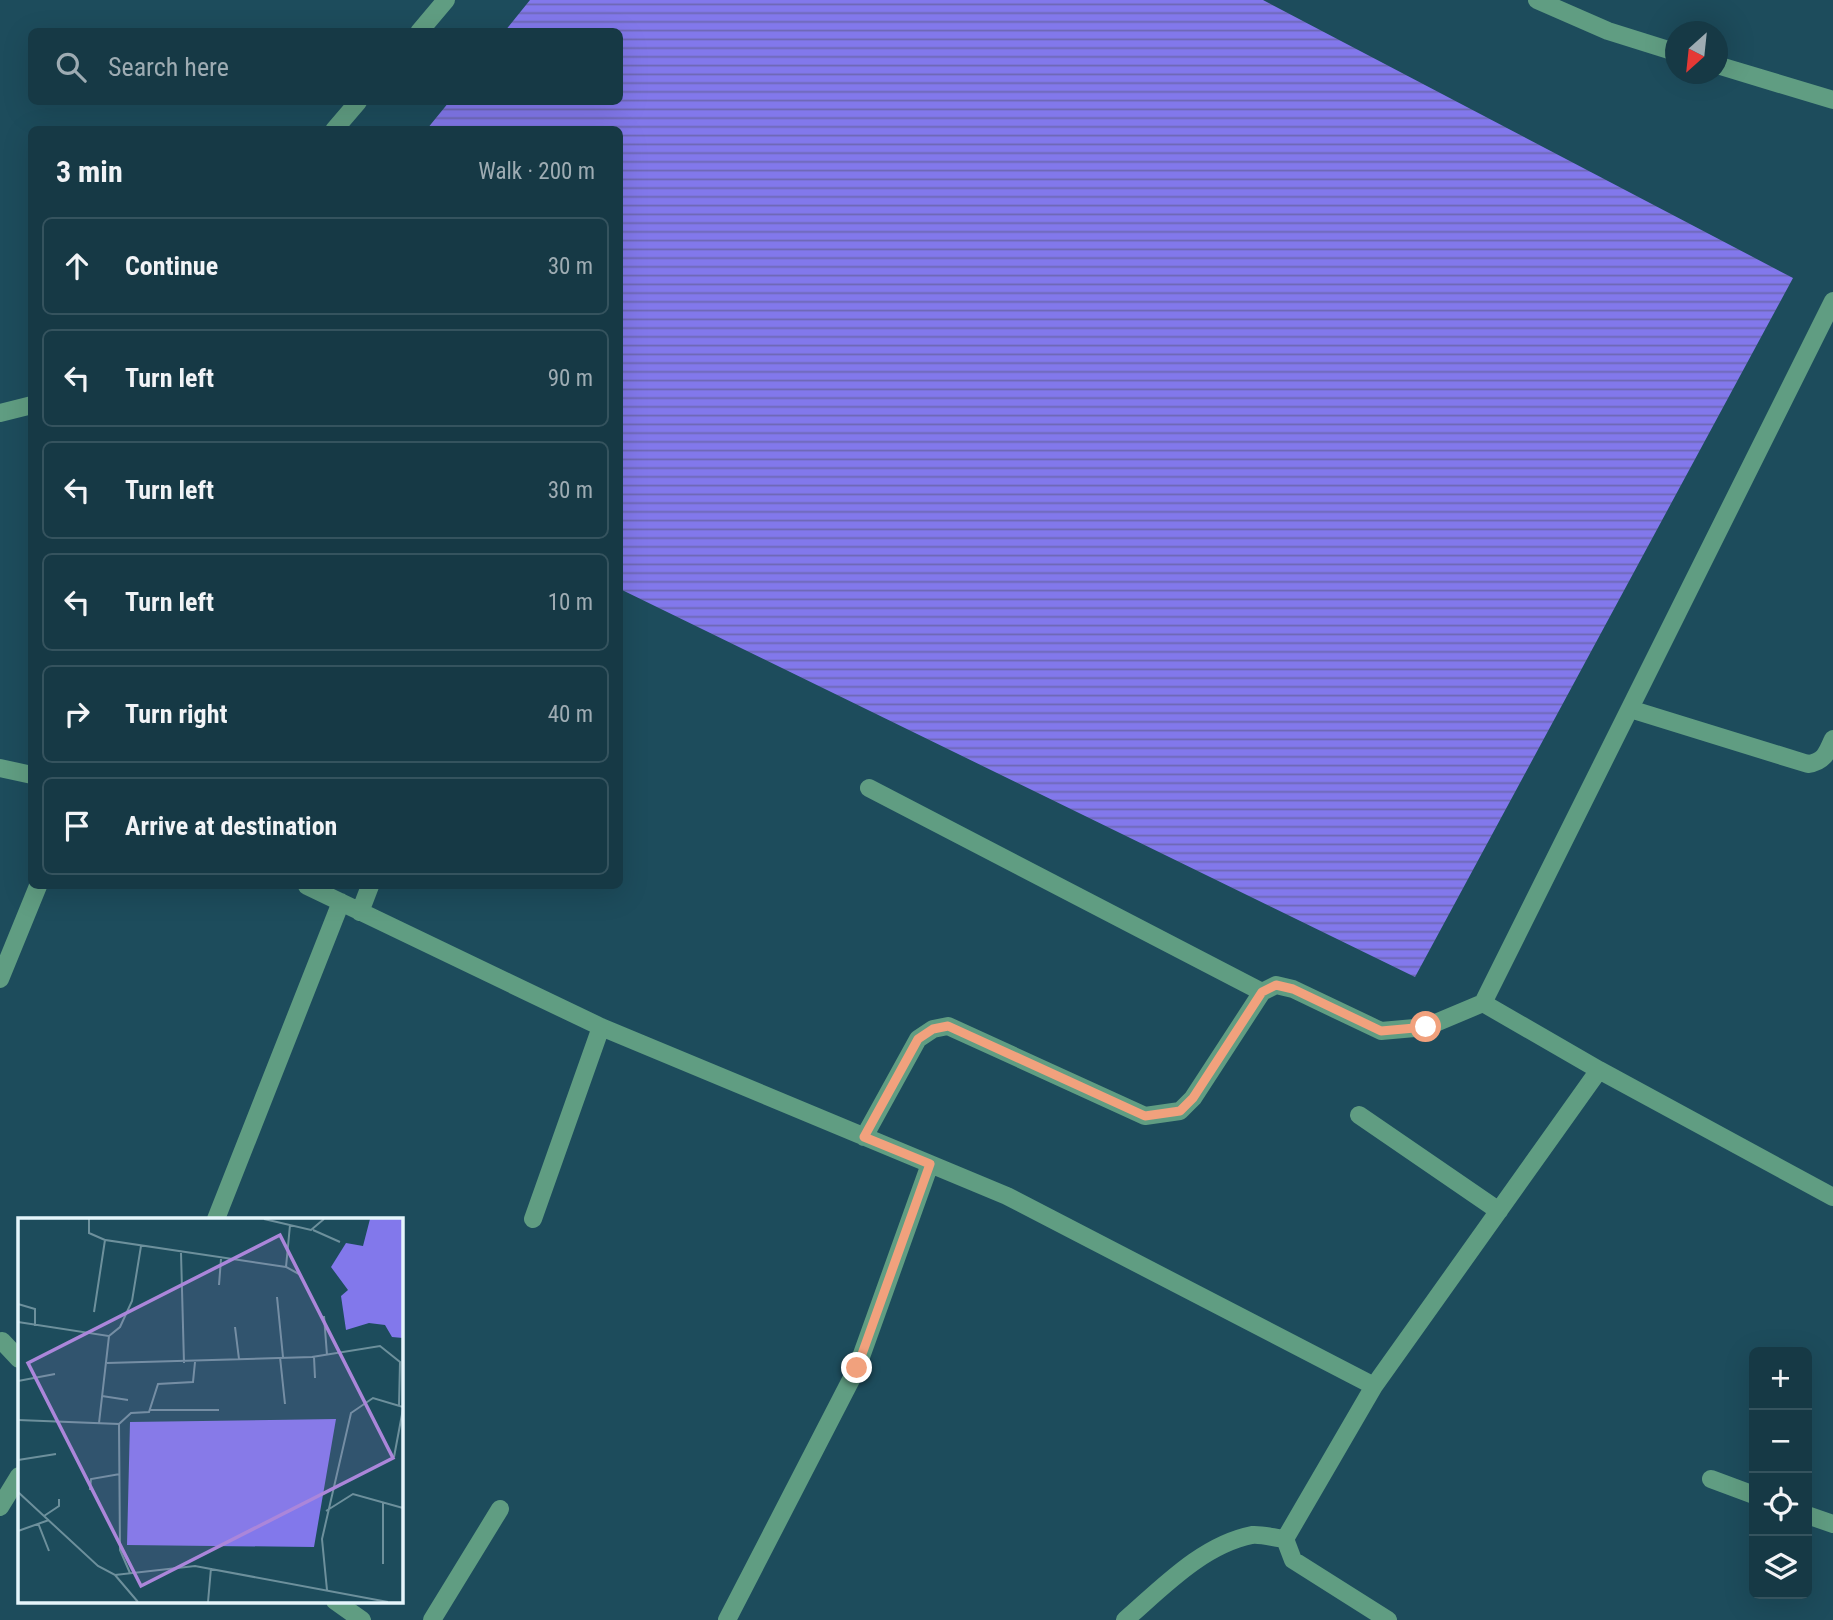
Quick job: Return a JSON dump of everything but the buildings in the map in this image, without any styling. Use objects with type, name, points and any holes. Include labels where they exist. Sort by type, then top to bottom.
[{"type":"street","points":[[422,28],[446,0]]},
{"type":"street","points":[[1536,0],[1608,31],[1665,49]]},
{"type":"street","points":[[1728,68],[1833,100]]},
{"type":"street","points":[[337,126],[355,105]]},
{"type":"street","points":[[864,1137],[918,1039],[933,1029],[948,1026],[1145,1116],[1180,1111],[1193,1098],[1262,992],[1276,985],[1293,989],[1381,1031],[1426,1027],[1483,1003],[1833,301]]},
{"type":"street","points":[[0,413],[28,406]]},
{"type":"street","points":[[1630,709],[1808,764],[1818,763],[1826,756],[1833,739]]},
{"type":"street","points":[[0,768],[28,774]]},
{"type":"street","points":[[869,788],[1262,992]]},
{"type":"street","points":[[0,979],[37,889]]},
{"type":"street","points":[[313,889],[601,1027],[1007,1196],[1374,1387]]},
{"type":"street","points":[[360,912],[369,889]]},
{"type":"street","points":[[216,1218],[341,902]]},
{"type":"street","points":[[1483,1003],[1599,1070],[1833,1197]]},
{"type":"street","points":[[533,1219],[601,1027]]},
{"type":"street","points":[[1285,1539],[1374,1387],[1599,1070]]},
{"type":"street","points":[[1359,1115],[1499,1211]]},
{"type":"street","points":[[727,1620],[857,1368],[930,1164]]},
{"type":"street","points":[[2,1340],[18,1358]]},
{"type":"street","points":[[0,1507],[18,1478]]},
{"type":"street","points":[[1711,1479],[1749,1493]]},
{"type":"street","points":[[432,1620],[500,1509]]},
{"type":"street","points":[[1812,1517],[1833,1524]]},
{"type":"street","points":[[1125,1620],[1194,1560],[1213,1550],[1253,1535],[1285,1539]]},
{"type":"street","points":[[1285,1539],[1293,1560],[1388,1620]]},
{"type":"street","points":[[336,1602],[362,1620]]},
{"type":"shaded area","points":[[530,0],[1263,0],[1793,278],[1415,977],[623,590],[623,126],[429,126],[447,105],[623,105],[623,28],[507,28]]},
{"type":"route","points":[[857,1368],[930,1164],[864,1137],[918,1039],[933,1029],[948,1026],[1145,1116],[1180,1111],[1193,1098],[1262,992],[1276,985],[1293,989],[1381,1031],[1426,1027]]}]
